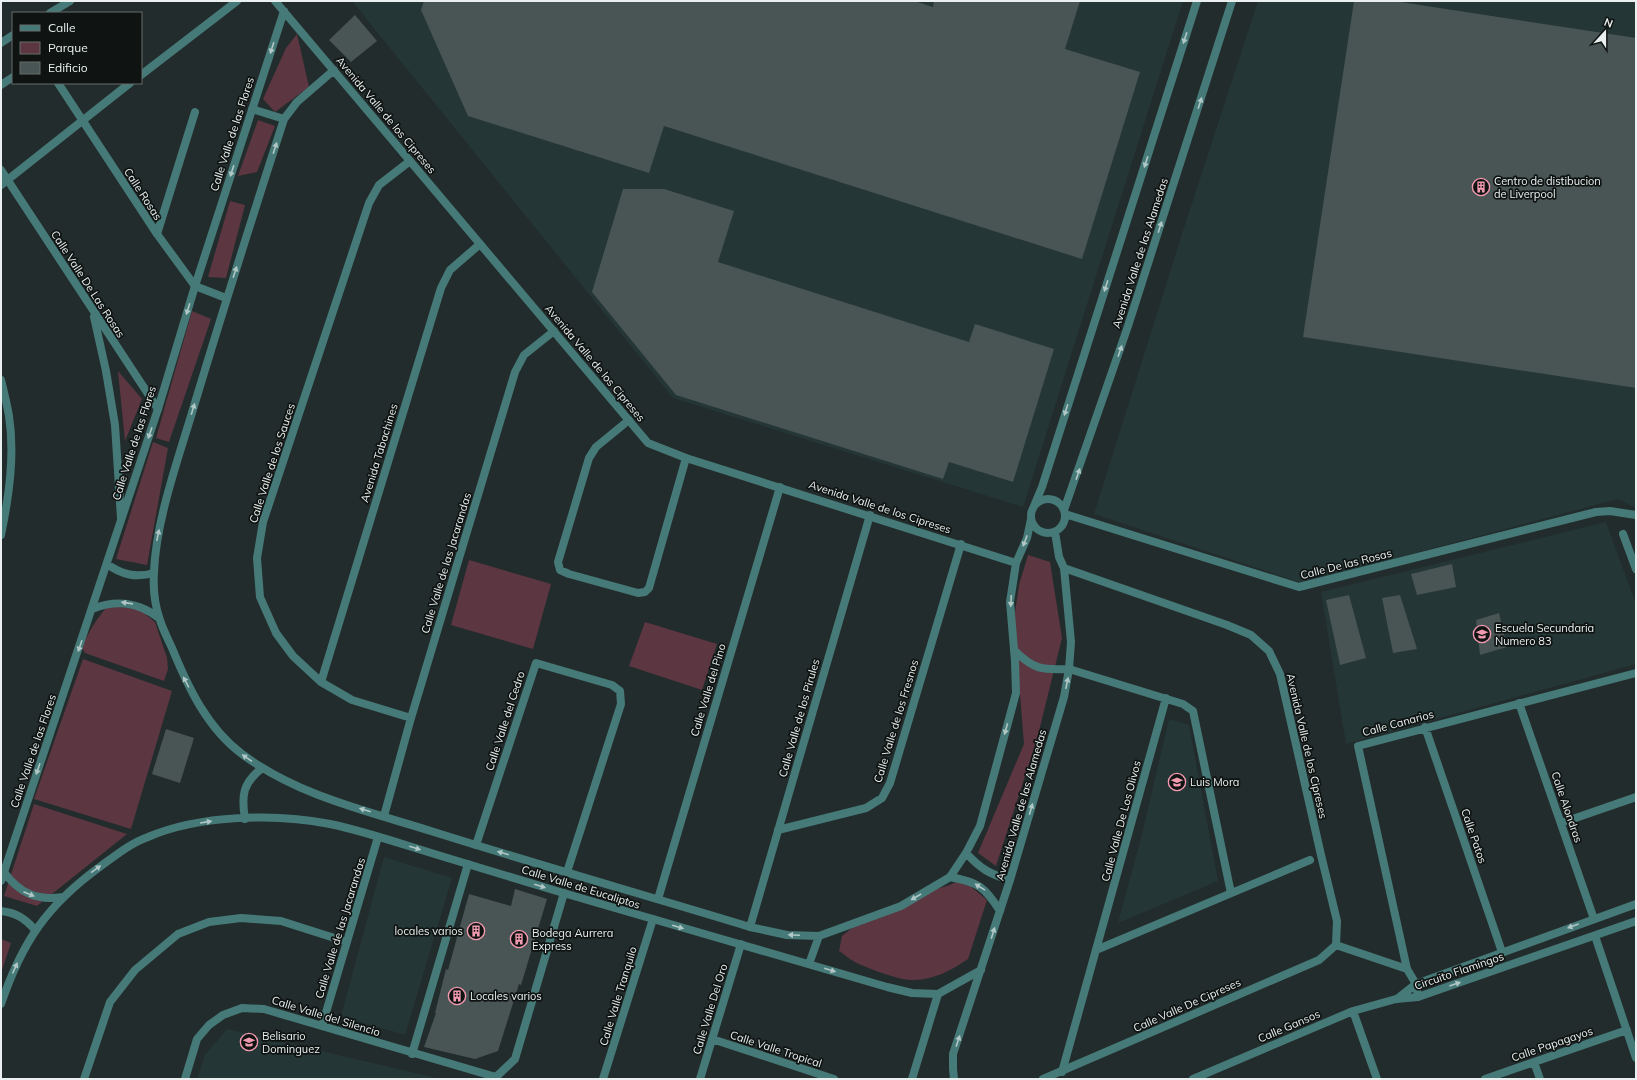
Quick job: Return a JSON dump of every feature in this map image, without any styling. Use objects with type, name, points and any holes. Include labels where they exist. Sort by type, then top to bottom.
[{"type":"street","points":[[52,12],[70,1]]},
{"type":"street","points":[[142,74],[237,1]]},
{"type":"street","name":"Avenida Valle de los Cipreses","points":[[275,1],[648,443],[686,458],[870,515],[1016,563]]},
{"type":"street","name":"Avenida Valle de las Alamedas","points":[[1034,506],[1042,487],[1197,1]]},
{"type":"street","name":"Avenida Valle de las Alamedas","points":[[1065,512],[1128,326],[1232,1]]},
{"type":"street","name":"Calle Valle de las Flores","points":[[1,881],[158,409],[195,286],[284,11]]},
{"type":"street","points":[[1,43],[12,36]]},
{"type":"street","points":[[159,618],[155,596],[154,573],[156,546],[167,500],[226,298],[284,119],[297,102],[334,70]]},
{"type":"street","points":[[1,85],[12,78]]},
{"type":"street","name":"Calle Rosas","points":[[59,84],[157,234],[195,286]]},
{"type":"street","points":[[4,182],[129,84]]},
{"type":"street","points":[[252,109],[284,119]]},
{"type":"street","points":[[157,234],[195,112]]},
{"type":"street","name":"Calle Valle de los Sauces","points":[[410,161],[379,185],[369,203],[263,522],[257,558],[260,597],[276,633],[293,656],[321,682],[352,700],[411,718]]},
{"type":"street","name":"Calle Valle De Las Rosas","points":[[1,170],[4,182],[158,409]]},
{"type":"street","name":"Avenida Tabachines","points":[[321,682],[441,288],[450,270],[480,244]]},
{"type":"street","points":[[195,286],[226,298]]},
{"type":"street","points":[[93,312],[106,371],[115,425],[121,518]]},
{"type":"street","name":"Calle Valle de las Jacarandas","points":[[384,816],[411,718],[515,372],[524,355],[554,331]]},
{"type":"street","points":[[1,380],[9,416],[10,451],[10,481],[1,535]]},
{"type":"street","points":[[629,420],[596,447],[589,458],[558,562],[560,570],[568,574],[638,593],[645,592],[649,588],[686,458]]},
{"type":"street","name":"Calle Valle del Pino","points":[[658,899],[780,487]]},
{"type":"street","points":[[1000,911],[989,894],[979,886],[965,879],[950,877],[966,853],[980,826],[1016,693],[1010,602],[1016,563],[1027,538],[1031,519],[1034,506],[1043,500],[1053,500],[1062,506],[1065,512],[1063,524],[1055,532],[1045,533],[1040,531],[1033,524],[1031,519]]},
{"type":"street","name":"Calle De las Rosas","points":[[1065,512],[1300,587],[1596,512],[1610,511],[1636,515]]},
{"type":"street","name":"Calle Valle de los Pirules","points":[[750,927],[870,515]]},
{"type":"street","name":"Avenida Valle de las Alamedas","points":[[954,1079],[954,1054],[1010,880],[1064,697],[1070,669],[1071,642],[1064,568],[1059,557],[1055,532]]},
{"type":"street","points":[[1623,534],[1636,569]]},
{"type":"street","name":"Calle Valle de los Fresnos","points":[[778,830],[866,808],[882,798],[890,783],[960,544]]},
{"type":"street","points":[[107,564],[124,574],[144,576],[154,573]]},
{"type":"street","name":"Avenida Valle de los Cipreses","points":[[1064,568],[1227,625],[1251,635],[1268,651],[1280,674],[1337,921],[1336,945]]},
{"type":"street","points":[[92,609],[103,604],[127,603],[150,611],[159,618]]},
{"type":"street","name":"Calle Valle de Eucaliptos","points":[[159,618],[184,678],[206,716],[223,736],[240,753],[262,768],[291,784],[320,796],[476,845],[750,927],[787,935],[818,936],[901,906],[950,877]]},
{"type":"street","points":[[1014,650],[1025,661],[1038,668],[1046,670],[1070,669],[1166,698],[1183,704],[1192,711],[1232,893]]},
{"type":"street","name":"Calle Valle del Cedro","points":[[476,845],[536,662],[612,685],[620,691],[621,704],[567,872]]},
{"type":"street","name":"Calle Canarios","points":[[1416,984],[1407,968],[1358,746],[1425,727],[1636,673]]},
{"type":"street","name":"Calle Valle De Los Olivos","points":[[1062,1072],[1166,698]]},
{"type":"street","name":"Calle Alondras","points":[[1519,703],[1594,918]]},
{"type":"street","name":"Calle Patos","points":[[1425,727],[1502,952]]},
{"type":"street","points":[[245,819],[243,794],[246,785],[252,776],[262,768]]},
{"type":"street","points":[[1561,823],[1636,797]]},
{"type":"street","name":"Calle Valle de Eucaliptos","points":[[62,897],[83,879],[120,853],[147,837],[167,830],[221,819],[306,820],[331,824],[378,837],[653,920],[741,944],[886,987],[912,993],[938,994]]},
{"type":"street","name":"Calle Valle de las Jacarandas","points":[[322,1026],[378,837]]},
{"type":"street","points":[[966,853],[986,872],[994,876],[1010,880]]},
{"type":"street","points":[[1096,950],[1310,860]]},
{"type":"street","points":[[412,1054],[468,864]]},
{"type":"street","points":[[4,872],[19,889],[29,894],[40,898],[62,897]]},
{"type":"street","name":"Calle Valle del Silencio","points":[[185,1079],[197,1039],[208,1025],[223,1015],[242,1008],[264,1009],[494,1078],[515,1059],[564,893]]},
{"type":"street","points":[[1,1004],[22,954],[35,930],[62,897]]},
{"type":"street","name":"Circuito Flamingos","points":[[1396,999],[1416,984],[1636,904]]},
{"type":"street","points":[[1,911],[10,912],[20,916],[35,930]]},
{"type":"street","points":[[84,1079],[110,1002],[135,970],[178,934],[209,922],[241,918],[281,921],[347,942]]},
{"type":"street","name":"Calle Valle Tranquilo","points":[[603,1079],[653,920]]},
{"type":"street","name":"Circuito Flamingos","points":[[1396,999],[1418,997],[1636,921]]},
{"type":"street","points":[[809,964],[818,936]]},
{"type":"street","points":[[1595,936],[1636,1058]]},
{"type":"street","name":"Calle Valle Del Oro","points":[[700,1079],[741,944]]},
{"type":"street","points":[[1336,945],[1407,968]]},
{"type":"street","name":"Calle Valle De Cipreses","points":[[1043,1079],[1319,960],[1336,945]]},
{"type":"street","points":[[912,1079],[938,994],[981,970]]},
{"type":"street","points":[[1416,984],[1418,997]]},
{"type":"street","name":"Calle Gansos","points":[[1193,1079],[1353,1011],[1396,999]]},
{"type":"street","points":[[1353,1011],[1377,1079]]},
{"type":"street","name":"Calle Papagayos","points":[[1485,1079],[1503,1076],[1534,1062],[1627,1030]]},
{"type":"street","name":"Calle Valle Tropical","points":[[712,1039],[834,1079]]},
{"type":"street","points":[[1534,1062],[1540,1079]]},
{"type":"shaded area","points":[[352,1],[1183,1],[1023,507],[673,398]]},
{"type":"shaded area","points":[[1258,1],[1636,1],[1636,508],[1618,499],[1302,583],[1094,514],[1181,237]]},
{"type":"shaded area","name":"Escuela Secundaria Numero 83","points":[[1606,522],[1636,604],[1636,664],[1346,744],[1321,592]]},
{"type":"shaded area","name":"Luis Mora","points":[[1169,719],[1189,725],[1218,881],[1118,923],[1141,838]]},
{"type":"shaded area","points":[[384,857],[452,878],[405,1035],[341,1016]]},
{"type":"shaded area","name":"Belisario Dominguez","points":[[227,1029],[441,1079],[197,1079],[205,1055]]},
{"type":"green space","points":[[297,34],[309,87],[275,112],[263,99],[286,48]]},
{"type":"green space","points":[[258,120],[275,126],[257,172],[238,176]]},
{"type":"green space","points":[[230,201],[245,205],[226,278],[208,277]]},
{"type":"green space","points":[[192,311],[211,319],[169,442],[156,438]]},
{"type":"green space","points":[[118,371],[142,399],[125,441]]},
{"type":"green space","points":[[153,442],[168,448],[147,565],[116,559]]},
{"type":"green space","points":[[1028,555],[1050,562],[1062,638],[1037,739],[996,866],[978,853],[1024,744],[1014,619],[1019,585]]},
{"type":"green space","points":[[469,560],[551,584],[533,649],[451,625]]},
{"type":"green space","points":[[108,606],[139,609],[155,622],[167,658],[168,669],[164,681],[85,653],[82,648],[87,636],[96,621]]},
{"type":"green space","points":[[645,622],[717,644],[702,690],[629,666]]},
{"type":"green space","points":[[83,659],[172,691],[131,829],[34,799]]},
{"type":"green space","points":[[34,804],[127,834],[37,906],[4,896]]},
{"type":"green space","points":[[962,879],[987,900],[968,959],[955,967],[942,974],[921,980],[908,980],[884,974],[867,967],[853,961],[839,951],[842,936],[852,928],[927,892],[950,885]]},
{"type":"green space","points":[[1,939],[11,943],[1,973]]},
{"type":"building","points":[[424,1],[914,1],[933,7],[934,1],[1080,1],[1065,49],[1140,72],[1082,259],[664,126],[649,173],[468,116],[421,10]]},
{"type":"building","name":"Centro de distibucion de Liverpool","points":[[1354,1],[1394,1],[1636,38],[1636,388],[1303,337]]},
{"type":"building","points":[[355,15],[377,41],[351,62],[329,40]]},
{"type":"building","points":[[623,189],[664,189],[734,211],[718,262],[969,342],[975,324],[1054,349],[1013,482],[949,462],[943,479],[676,395],[592,292]]},
{"type":"building","points":[[1452,564],[1456,587],[1417,595],[1411,574]]},
{"type":"building","points":[[1349,595],[1366,658],[1340,665],[1326,600]]},
{"type":"building","points":[[1400,595],[1417,649],[1393,653],[1382,598]]},
{"type":"building","points":[[1499,613],[1507,647],[1480,655],[1476,620]]},
{"type":"building","points":[[166,729],[194,738],[180,783],[152,774]]},
{"type":"building","points":[[515,889],[547,899],[521,985],[519,984],[498,1051],[475,1059],[424,1047],[436,1013],[446,969],[448,970],[469,894],[511,906]]},
{"type":"place","name":"Centro de distibucion de Liverpool","points":[[1481,187]]},
{"type":"place","name":"Escuela Secundaria Numero 83","points":[[1482,634]]},
{"type":"place","name":"Luis Mora","points":[[1177,782]]},
{"type":"place","name":"locales varios","points":[[476,931]]},
{"type":"place","name":"Bodega Aurrera Express","points":[[519,939]]},
{"type":"place","name":"Locales varios","points":[[457,996]]},
{"type":"place","name":"Belisario Dominguez","points":[[249,1042]]}]
